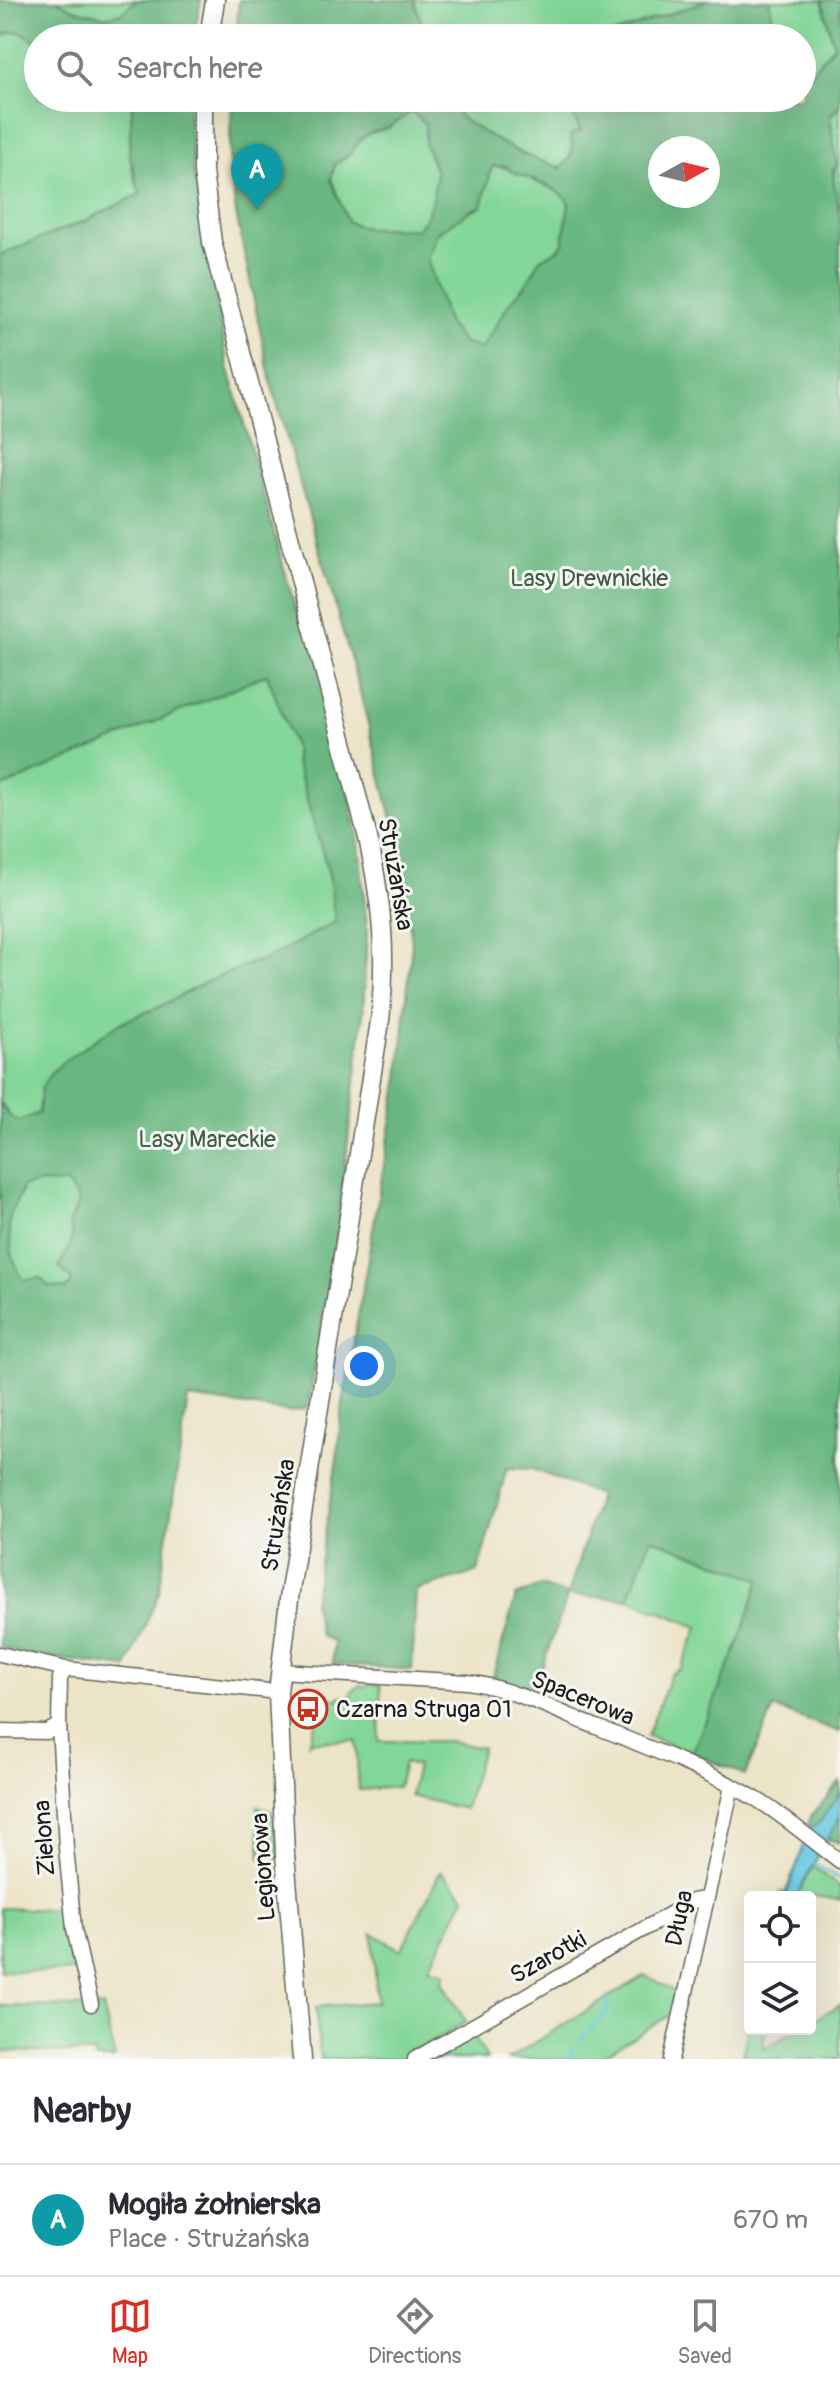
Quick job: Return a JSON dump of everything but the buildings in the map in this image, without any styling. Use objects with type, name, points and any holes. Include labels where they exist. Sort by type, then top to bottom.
[{"type":"main road","points":[[211,24],[215,0]]},
{"type":"main road","name":"Strużańska","points":[[203,112],[203,172],[212,242],[368,838],[380,894],[384,934],[385,971],[380,1021],[280,1671]]},
{"type":"main road","name":"Legionowa","points":[[280,1671],[281,1800],[302,2059]]},
{"type":"street","points":[[0,1654],[66,1669],[278,1692]]},
{"type":"street","name":"Zielona","points":[[66,1669],[60,1678],[59,1725],[66,1848],[74,1929],[91,2004]]},
{"type":"street","name":"Spacerowa","points":[[280,1671],[485,1684],[624,1738],[732,1786],[782,1816],[834,1857]]},
{"type":"street","points":[[0,1731],[47,1732],[59,1725]]},
{"type":"street","name":"Długa","points":[[671,2059],[732,1786]]},
{"type":"street","name":"Szarotki","points":[[415,2059],[693,1901],[705,1899]]},
{"type":"green space","points":[[0,0],[56,0],[76,10],[106,17],[121,13],[137,0],[201,0],[196,24],[24,24],[24,34],[11,33],[0,38]]},
{"type":"green space","points":[[56,0],[137,0],[119,14],[108,16],[69,8]]},
{"type":"green space","points":[[239,0],[414,0],[422,24],[237,24]]},
{"type":"green space","points":[[414,0],[708,0],[642,24],[422,24]]},
{"type":"green space","points":[[708,0],[769,0],[774,24],[642,24]]},
{"type":"green space","points":[[769,0],[822,0],[834,45],[816,66],[816,24],[774,24]]},
{"type":"green space","name":"Lasy Drewnickie","points":[[822,0],[840,0],[840,104],[830,117],[837,166],[833,176],[840,216],[840,1732],[774,1708],[745,1775],[692,1753],[739,1643],[760,1579],[651,1538],[628,1599],[568,1595],[599,1495],[532,1469],[507,1468],[478,1572],[416,1590],[412,1670],[333,1664],[333,1642],[320,1635],[313,1604],[337,1459],[341,1415],[399,1078],[412,943],[397,839],[359,688],[271,383],[236,213],[229,163],[231,112],[411,112],[456,112],[499,142],[561,168],[571,154],[570,136],[581,132],[571,112],[816,112],[816,66],[834,45]],"holes":[[[411,112],[425,123],[425,145],[436,172],[433,198],[427,216],[417,229],[365,228],[348,222],[331,179],[335,164],[350,154],[361,139],[388,128]],[[492,166],[508,166],[510,171],[550,187],[569,203],[563,243],[558,250],[541,259],[481,349],[463,343],[447,322],[427,258],[438,232],[482,206]]]},
{"type":"green space","points":[[13,30],[24,32],[24,112],[132,112],[131,159],[141,194],[87,220],[0,255],[0,38]]},
{"type":"green space","points":[[840,104],[840,216],[833,184],[837,166],[830,117]]},
{"type":"green space","name":"Lasy Mareckie","points":[[132,112],[189,112],[193,171],[228,366],[295,608],[318,647],[359,842],[367,929],[363,1016],[335,1248],[308,1408],[290,1412],[188,1398],[159,1593],[127,1668],[23,1654],[0,1647],[0,1102],[7,1114],[18,1121],[39,1113],[41,1088],[51,1073],[118,1024],[202,984],[265,960],[335,922],[329,874],[295,760],[294,746],[267,674],[0,788],[0,255],[87,220],[140,194],[129,152]],"holes":[[[40,1183],[66,1184],[78,1202],[69,1222],[72,1235],[70,1245],[59,1267],[71,1278],[71,1285],[65,1289],[48,1286],[40,1278],[24,1280],[13,1256],[9,1227],[12,1210],[22,1187]]]},
{"type":"green space","points":[[411,112],[425,123],[425,145],[437,171],[427,216],[418,229],[365,228],[347,222],[331,179],[335,164],[350,154],[361,139],[388,128]]},
{"type":"green space","points":[[455,112],[571,112],[581,132],[577,133],[573,152],[564,166],[557,166],[514,149]]},
{"type":"green space","points":[[492,166],[509,169],[554,190],[569,203],[563,243],[558,250],[541,259],[525,286],[510,302],[482,350],[463,343],[447,322],[427,258],[438,232],[482,206]]},
{"type":"green space","points":[[267,674],[294,746],[295,761],[329,874],[336,922],[46,1352],[6,1254],[12,1119],[0,1102],[0,788]]},
{"type":"green space","points":[[651,1538],[761,1580],[739,1643],[692,1753],[647,1736],[671,1674],[681,1669],[698,1627],[628,1599]]},
{"type":"green space","points":[[540,1586],[568,1595],[533,1692],[493,1676],[516,1596]]},
{"type":"green space","points":[[370,1684],[380,1685],[381,1690],[379,1741],[449,1741],[482,1748],[465,1809],[410,1796],[417,1766],[404,1763],[398,1787],[359,1790],[356,1741],[311,1741],[308,1745],[326,1696],[339,1700],[339,1696],[351,1697],[352,1691],[360,1685],[366,1687]]},
{"type":"green space","points":[[840,1782],[840,1843],[808,1826],[811,1816]]},
{"type":"green space","points":[[258,1806],[271,1811],[277,1823],[278,1859],[261,1858]]},
{"type":"green space","points":[[800,1857],[840,1887],[840,1900],[816,1896],[816,1891],[786,1891]]},
{"type":"green space","points":[[441,1871],[465,1897],[429,1968],[445,1973],[442,1982],[466,2022],[403,2059],[320,2059],[316,2007],[377,2002],[372,1933],[401,1950]]},
{"type":"green space","points":[[0,1908],[62,1910],[75,1972],[0,1971]]},
{"type":"green space","points":[[645,1975],[677,1993],[673,2013],[598,2059],[508,2059]]},
{"type":"green space","points":[[840,2005],[840,2059],[743,2059],[746,2035],[764,2035],[763,2049],[788,2035],[816,2035],[816,2019]]},
{"type":"green space","points":[[0,2006],[103,2007],[115,2059],[95,2059],[94,2053],[0,2051]]},
{"type":"green space","points":[[471,2031],[487,2059],[426,2059]]},
{"type":"water","points":[[840,1792],[840,1816],[799,1891],[788,1891],[809,1829],[820,1822]]},
{"type":"waterway","points":[[812,1863],[840,1879]]},
{"type":"waterway","points":[[580,2040],[608,2011],[608,1999]]},
{"type":"waterway","points":[[568,2059],[573,2049]]},
{"type":"place","name":"Mogiła żołnierska","points":[[257,210]]},
{"type":"place","name":"Czarna Struga 01","points":[[308,1709]]}]
